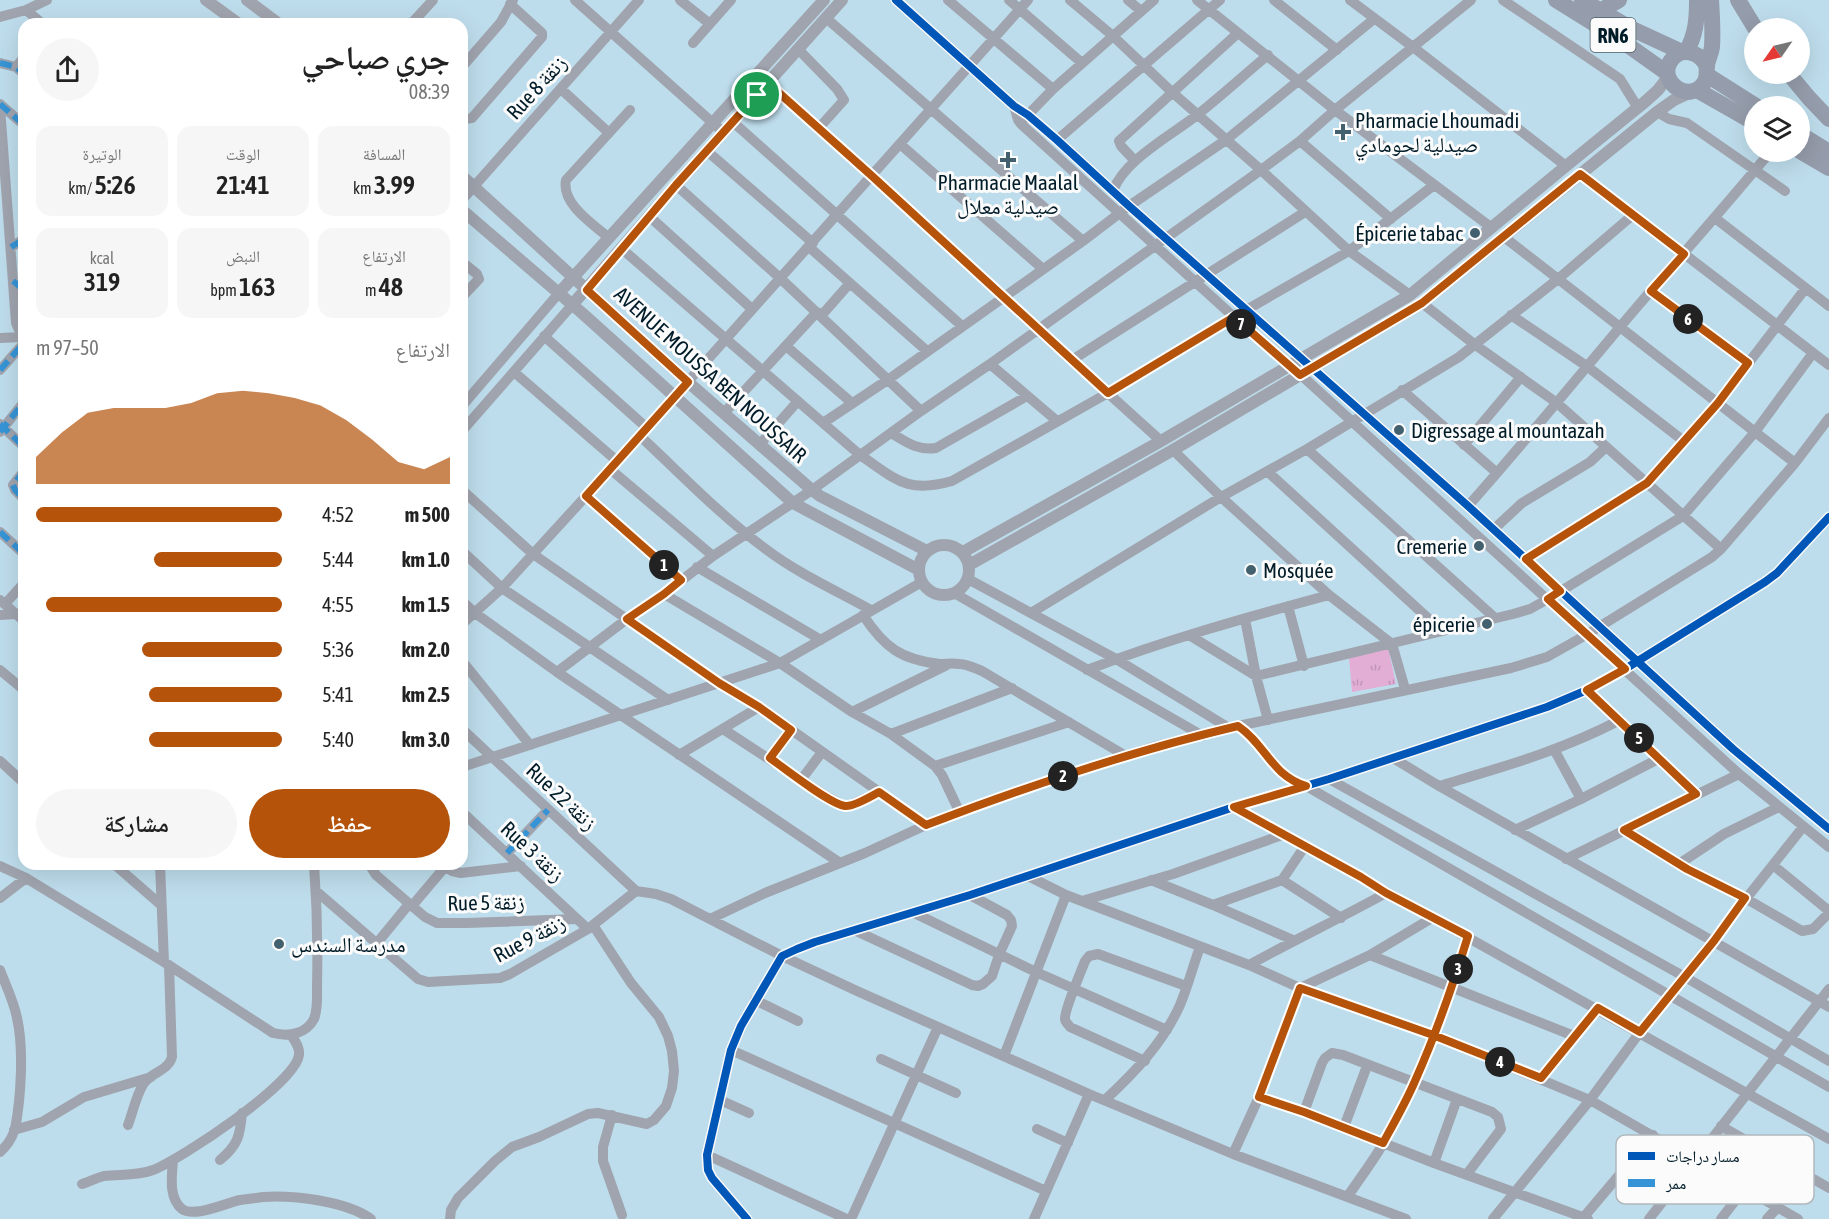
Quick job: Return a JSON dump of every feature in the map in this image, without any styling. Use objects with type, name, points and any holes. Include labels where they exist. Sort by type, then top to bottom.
[{"type":"main road","name":"RN6","points":[[1556,0],[1622,41],[1668,75],[1674,87],[1685,92],[1694,91],[1744,117]]},
{"type":"main road","name":"RN6","points":[[1582,0],[1630,28],[1684,52],[1699,56],[1707,71],[1744,97]]},
{"type":"main road","points":[[1600,11],[1619,0]]},
{"type":"main road","points":[[1668,75],[1668,67],[1673,58],[1684,52],[1694,38],[1697,0]]},
{"type":"main road","points":[[1694,91],[1704,84],[1712,47],[1711,0]]},
{"type":"main road","points":[[1738,0],[1749,18]]},
{"type":"main road","points":[[1797,84],[1829,118]]},
{"type":"main road","points":[[1810,140],[1829,152]]},
{"type":"main road","points":[[1810,157],[1829,168]]},
{"type":"street","points":[[0,17],[26,10],[47,0]]},
{"type":"street","points":[[206,0],[231,18]]},
{"type":"street","points":[[247,0],[271,18]]},
{"type":"street","points":[[416,18],[433,0]]},
{"type":"street","points":[[575,0],[723,132]]},
{"type":"street","name":"Rue 8 زنقة","points":[[468,193],[639,0]]},
{"type":"street","points":[[680,0],[710,24]]},
{"type":"street","points":[[693,43],[731,0]]},
{"type":"street","points":[[468,420],[514,372],[676,185],[842,0]]},
{"type":"street","points":[[896,0],[1125,209],[1166,237],[1468,506],[1732,748],[1829,829]]},
{"type":"street","points":[[948,0],[1053,89]]},
{"type":"street","points":[[1009,0],[1082,63]]},
{"type":"street","points":[[468,619],[502,588],[586,496],[1028,0]]},
{"type":"street","points":[[1070,0],[1113,36],[1349,251],[1410,295]]},
{"type":"street","points":[[1128,0],[1141,11]]},
{"type":"street","points":[[1025,119],[1053,89],[1154,0]]},
{"type":"street","points":[[1197,0],[1335,110],[1492,228]]},
{"type":"street","points":[[1057,140],[1220,0]]},
{"type":"street","points":[[1274,0],[1337,50]]},
{"type":"street","points":[[1350,0],[1413,46],[1566,166]]},
{"type":"street","points":[[557,672],[697,567],[812,490],[1261,170],[1300,141],[1471,0]]},
{"type":"street","points":[[1503,0],[1620,79],[1638,108]]},
{"type":"street","points":[[468,60],[501,22],[512,2],[542,33],[542,37],[472,118],[468,119]]},
{"type":"street","points":[[468,399],[573,277],[816,6],[823,21],[932,109],[1083,241]]},
{"type":"street","points":[[26,10],[36,18]]},
{"type":"street","points":[[823,423],[889,379],[1125,209],[1226,140],[1374,19]]},
{"type":"street","points":[[1135,161],[1119,141],[1238,33]]},
{"type":"street","points":[[798,50],[837,89],[844,100],[818,129]]},
{"type":"street","points":[[1113,191],[1135,161],[1198,114],[1268,56]]},
{"type":"street","points":[[0,63],[18,70]]},
{"type":"street","points":[[963,552],[1161,441],[1410,295],[1638,108],[1658,90],[1668,75]]},
{"type":"street","points":[[768,83],[1161,441]]},
{"type":"street","points":[[561,89],[609,133]]},
{"type":"street","points":[[969,565],[1173,450],[1422,303],[1657,112],[1674,100],[1694,91]]},
{"type":"street","points":[[609,238],[572,205],[564,186],[566,180],[630,110]]},
{"type":"street","points":[[0,112],[18,122]]},
{"type":"street","points":[[0,112],[7,242],[14,281],[18,328]]},
{"type":"street","points":[[1657,112],[1687,123],[1785,191]]},
{"type":"street","points":[[1025,119],[1057,140],[1113,191],[1125,209],[1156,245],[1234,317],[1353,422],[1739,774],[1829,847]]},
{"type":"street","points":[[732,122],[962,326]]},
{"type":"street","points":[[1300,141],[1391,219]]},
{"type":"street","points":[[900,144],[1043,269]]},
{"type":"street","points":[[707,150],[927,351]]},
{"type":"street","points":[[1468,506],[1762,162]]},
{"type":"street","points":[[1580,174],[1829,366]]},
{"type":"street","name":"AVENUE MOUSSA BEN NOUSSAIR","points":[[468,181],[688,382],[812,490],[927,551]]},
{"type":"street","points":[[676,185],[780,278],[921,411]]},
{"type":"street","points":[[622,249],[860,455],[901,482],[914,487],[929,487],[952,481],[1108,393],[1349,251],[1434,185]]},
{"type":"street","points":[[1072,360],[1305,212]]},
{"type":"street","points":[[1031,613],[1221,497],[1307,450],[1442,367],[1557,279],[1634,214]]},
{"type":"street","name":"AVENUE MOUSSA BEN NOUSSAIR","points":[[468,215],[573,304],[792,503],[920,576]]},
{"type":"street","points":[[650,217],[752,309]]},
{"type":"street","points":[[1716,218],[1829,306]]},
{"type":"street","points":[[1504,237],[1795,463]]},
{"type":"street","points":[[468,267],[477,274],[479,279],[468,291]]},
{"type":"street","points":[[14,281],[18,285]]},
{"type":"street","points":[[724,413],[786,346],[850,283]]},
{"type":"street","points":[[1526,559],[1647,483],[1686,442],[1718,403],[1805,289]]},
{"type":"street","points":[[1651,291],[1748,363]]},
{"type":"street","points":[[1422,303],[1474,344],[1557,403],[1721,549]]},
{"type":"street","points":[[1511,315],[1588,367],[1686,442]]},
{"type":"street","points":[[544,336],[745,533],[793,567],[867,613],[875,633],[886,645],[927,663],[967,665],[982,671],[1126,756]]},
{"type":"street","points":[[0,338],[18,340]]},
{"type":"street","points":[[786,346],[852,403]]},
{"type":"street","points":[[0,370],[18,347]]},
{"type":"street","points":[[1189,635],[1256,676],[1392,645],[1530,609],[1683,516],[1755,432],[1813,353]]},
{"type":"street","points":[[990,364],[1057,421]]},
{"type":"street","points":[[514,372],[713,556]]},
{"type":"street","points":[[1464,445],[1521,377]]},
{"type":"street","points":[[1402,390],[1497,473]]},
{"type":"street","points":[[891,433],[915,447],[936,448],[1027,396]]},
{"type":"street","points":[[760,444],[798,401]]},
{"type":"street","points":[[18,409],[1,428],[18,442]]},
{"type":"street","points":[[710,919],[756,897],[926,825],[1006,795],[1156,746],[1547,657],[1712,557],[1795,463],[1829,418]]},
{"type":"street","points":[[1494,530],[1522,503],[1590,462],[1606,447]]},
{"type":"street","points":[[1173,450],[1329,595],[1392,645],[1405,689]]},
{"type":"street","points":[[1307,450],[1495,618]]},
{"type":"street","points":[[1268,472],[1442,631]]},
{"type":"street","points":[[18,479],[14,485],[18,493]]},
{"type":"street","points":[[468,495],[533,554],[719,683],[759,707],[926,825]]},
{"type":"street","points":[[586,496],[681,580]]},
{"type":"street","points":[[747,1219],[712,1178],[708,1170],[707,1155],[731,1050],[755,1000],[783,956],[854,930],[970,895],[1234,807],[1329,779],[1526,715],[1587,690],[1625,669],[1778,573],[1829,517]]},
{"type":"street","points":[[0,532],[18,548]]},
{"type":"street","points":[[945,544],[963,552],[969,565],[968,579],[963,587],[954,593],[944,595],[933,593],[920,576],[921,560],[927,551],[945,544]]},
{"type":"street","points":[[468,557],[502,588],[668,700]]},
{"type":"street","points":[[697,567],[821,640]]},
{"type":"street","points":[[468,765],[780,663],[867,613],[920,576]]},
{"type":"street","points":[[968,579],[1116,659],[1234,727],[1247,732],[1280,772],[1293,782],[1306,786],[1829,1087]]},
{"type":"street","points":[[18,589],[2,606],[18,617]]},
{"type":"street","points":[[954,593],[1203,736]]},
{"type":"street","points":[[664,594],[780,663],[852,712],[891,734],[935,766],[942,775],[960,813]]},
{"type":"street","points":[[1087,670],[1189,635],[1329,595]]},
{"type":"street","points":[[1288,606],[1304,666]]},
{"type":"street","points":[[468,607],[557,672],[840,863]]},
{"type":"street","points":[[1245,618],[1256,676],[1268,720]]},
{"type":"street","points":[[852,712],[947,664]]},
{"type":"street","points":[[468,668],[530,746]]},
{"type":"street","points":[[1,674],[18,686]]},
{"type":"street","points":[[891,734],[1012,688]]},
{"type":"street","points":[[1587,690],[1696,794]]},
{"type":"street","points":[[679,755],[759,707]]},
{"type":"street","points":[[1439,786],[1555,751],[1620,720]]},
{"type":"street","points":[[935,766],[1069,722]]},
{"type":"street","points":[[723,729],[844,806],[850,806],[879,792]]},
{"type":"street","points":[[770,758],[791,730]]},
{"type":"street","name":"Rue 22 زنقة","points":[[468,735],[636,891]]},
{"type":"street","points":[[1555,751],[1581,799]]},
{"type":"street","points":[[801,780],[822,752]]},
{"type":"street","points":[[1393,758],[1515,830],[1824,1005]]},
{"type":"street","points":[[1515,830],[1660,758]]},
{"type":"street","points":[[0,761],[18,778]]},
{"type":"street","points":[[1566,859],[1739,774]]},
{"type":"street","points":[[1329,779],[1685,977],[1829,1061]]},
{"type":"street","points":[[1234,807],[1829,1138]]},
{"type":"street","points":[[1679,864],[1724,834],[1779,807]]},
{"type":"street","points":[[507,853],[548,810]]},
{"type":"street","name":"Rue 3 زنقة","points":[[468,817],[577,919]]},
{"type":"street","points":[[1492,1219],[1590,1100],[1640,1032],[1803,827]]},
{"type":"street","points":[[1624,830],[1679,864],[1802,931],[1813,929],[1829,912],[1773,865]]},
{"type":"street","points":[[1082,901],[1213,860],[1282,835]]},
{"type":"street","points":[[1212,904],[1282,880],[1305,846]]},
{"type":"street","points":[[0,866],[26,878],[273,1033],[291,1035],[307,1029],[315,1015],[317,968],[314,870]]},
{"type":"street","points":[[450,870],[468,872],[521,866]]},
{"type":"street","points":[[121,870],[161,905]]},
{"type":"street","points":[[128,1125],[143,1086],[168,1065],[172,1057],[160,870]]},
{"type":"street","name":"Rue 5 زنقة","points":[[373,870],[425,917],[437,923],[577,919]]},
{"type":"street","points":[[377,944],[439,870]]},
{"type":"street","points":[[1028,876],[1066,895],[1249,965],[1300,988],[1433,1035],[1541,1078],[1590,1100],[1653,1135]]},
{"type":"street","points":[[0,898],[26,878]]},
{"type":"street","points":[[1151,880],[1293,940]]},
{"type":"street","points":[[1282,880],[1341,918]]},
{"type":"street","name":"Rue 9 زنقة","points":[[316,891],[418,979],[428,982],[500,978],[522,968],[590,927],[636,891]]},
{"type":"street","points":[[636,891],[670,899],[783,956],[1089,1094],[1233,1154],[1348,1196],[1399,1218]]},
{"type":"street","points":[[1249,965],[1386,893]]},
{"type":"street","points":[[854,930],[978,986],[988,982],[992,976],[1010,931],[1011,920],[1007,915],[970,895]]},
{"type":"street","points":[[1004,1056],[1066,895]]},
{"type":"street","points":[[912,912],[1036,972],[1167,1029]]},
{"type":"street","points":[[1233,1154],[1259,1097],[1300,988],[1370,955],[1432,918]]},
{"type":"street","points":[[450,1219],[451,1210],[458,1198],[512,1147],[588,1114],[612,1115],[647,1124],[654,1120],[666,1106],[672,1088],[674,1071],[672,1051],[659,1017],[590,927],[577,919]]},
{"type":"street","points":[[1348,1196],[1383,1143],[1414,1082],[1452,988],[1468,936]]},
{"type":"street","points":[[1105,1100],[1145,1061],[1167,1029],[1180,1004],[1200,947]]},
{"type":"street","points":[[1145,1061],[1070,1027],[1065,1018],[1085,961],[1089,956],[1098,954],[1186,986]]},
{"type":"street","points":[[1370,955],[1574,1036]]},
{"type":"street","points":[[0,970],[17,1015],[20,1034],[20,1069],[14,1130],[7,1145],[0,1152]]},
{"type":"street","points":[[1714,1135],[1790,1039],[1824,1005],[1829,989]]},
{"type":"street","points":[[755,1000],[798,1021]]},
{"type":"street","points":[[1541,1078],[1598,1008]]},
{"type":"street","points":[[707,1155],[849,1219],[938,1027]]},
{"type":"street","points":[[82,1184],[102,1177],[132,1175],[153,1170],[196,1147],[271,1090],[294,1065],[299,1056],[298,1047],[291,1035]]},
{"type":"street","points":[[731,1050],[1046,1191]]},
{"type":"street","points":[[1304,1112],[1322,1063],[1328,1055],[1336,1053],[1414,1082],[1491,1112],[1498,1117],[1501,1129],[1467,1174]]},
{"type":"street","points":[[881,1059],[956,1093]]},
{"type":"street","points":[[1344,1127],[1367,1066]]},
{"type":"street","points":[[14,1130],[42,1122],[84,1097],[151,1077]]},
{"type":"street","points":[[1034,1219],[1089,1094]]},
{"type":"street","points":[[1259,1097],[1586,1218],[1616,1181]]},
{"type":"street","points":[[1434,1163],[1457,1099]]},
{"type":"street","points":[[720,1100],[749,1113]]},
{"type":"street","points":[[220,1160],[232,1150],[238,1138],[242,1113]]},
{"type":"street","points":[[612,1115],[603,1148],[603,1161],[622,1215]]},
{"type":"street","points":[[1721,1126],[1737,1135]]},
{"type":"street","points":[[1037,1129],[1068,1143]]},
{"type":"street","points":[[172,1160],[173,1194],[181,1208],[188,1212],[240,1200],[266,1197],[337,1204],[371,1219]]},
{"type":"street","points":[[1814,1179],[1829,1188]]},
{"type":"street","points":[[1649,1219],[1661,1204]]},
{"type":"street","points":[[1721,1219],[1733,1204]]},
{"type":"street","points":[[1773,1204],[1798,1219]]},
{"type":"street","points":[[1767,1219],[1778,1207]]},
{"type":"green space","points":[[1388,648],[1396,684],[1352,692],[1349,657]]},
{"type":"marked path","points":[[0,63],[18,69]]},
{"type":"marked path","points":[[0,104],[18,120]]},
{"type":"marked path","points":[[11,247],[18,243]]},
{"type":"marked path","points":[[13,281],[18,285]]},
{"type":"marked path","points":[[0,370],[18,350]]},
{"type":"marked path","points":[[0,432],[18,410]]},
{"type":"marked path","points":[[0,424],[18,441]]},
{"type":"marked path","points":[[18,479],[13,485],[18,493]]},
{"type":"marked path","points":[[0,532],[18,548]]},
{"type":"marked path","points":[[507,853],[548,810]]},
{"type":"cycle path","points":[[896,0],[1014,106],[1057,140],[1468,506],[1733,749],[1829,829]]},
{"type":"cycle path","points":[[747,1219],[712,1178],[708,1170],[707,1155],[731,1050],[741,1026],[782,956],[815,942],[970,895],[1234,807],[1329,779],[1547,707],[1587,690],[1625,669],[1765,582],[1777,573],[1829,517]]},
{"type":"place","name":"Pharmacie Lhoumadi صيدلية لحومادي","points":[[1343,132]]},
{"type":"place","name":"Pharmacie Maalal صيدلية معلال","points":[[1008,160]]},
{"type":"place","name":"Épicerie tabac","points":[[1475,233]]},
{"type":"place","name":"Digressage al mountazah","points":[[1399,430]]},
{"type":"place","name":"Cremerie","points":[[1479,546]]},
{"type":"place","name":"Mosquée","points":[[1251,570]]},
{"type":"place","name":"épicerie","points":[[1487,624]]},
{"type":"place","name":"مدرسة السندس","points":[[279,944]]},
{"type":"route","points":[[757,95],[676,185],[587,290],[688,382],[586,496],[681,580],[627,619],[791,730],[770,758],[801,780],[844,806],[850,806],[879,792],[926,825],[1006,795],[1156,746],[1238,726],[1247,732],[1280,772],[1293,782],[1306,786],[1234,807],[1386,893],[1468,936],[1452,988],[1433,1035],[1414,1082],[1383,1143],[1259,1097],[1300,988],[1433,1035],[1541,1078],[1598,1008],[1640,1032],[1714,941],[1745,898],[1687,869],[1624,830],[1696,794],[1587,690],[1625,669],[1548,599],[1560,591],[1526,559],[1647,483],[1686,442],[1748,363],[1651,291],[1684,254],[1580,174],[1422,303],[1300,375],[1234,317],[1108,393],[768,83],[757,95]]}]
